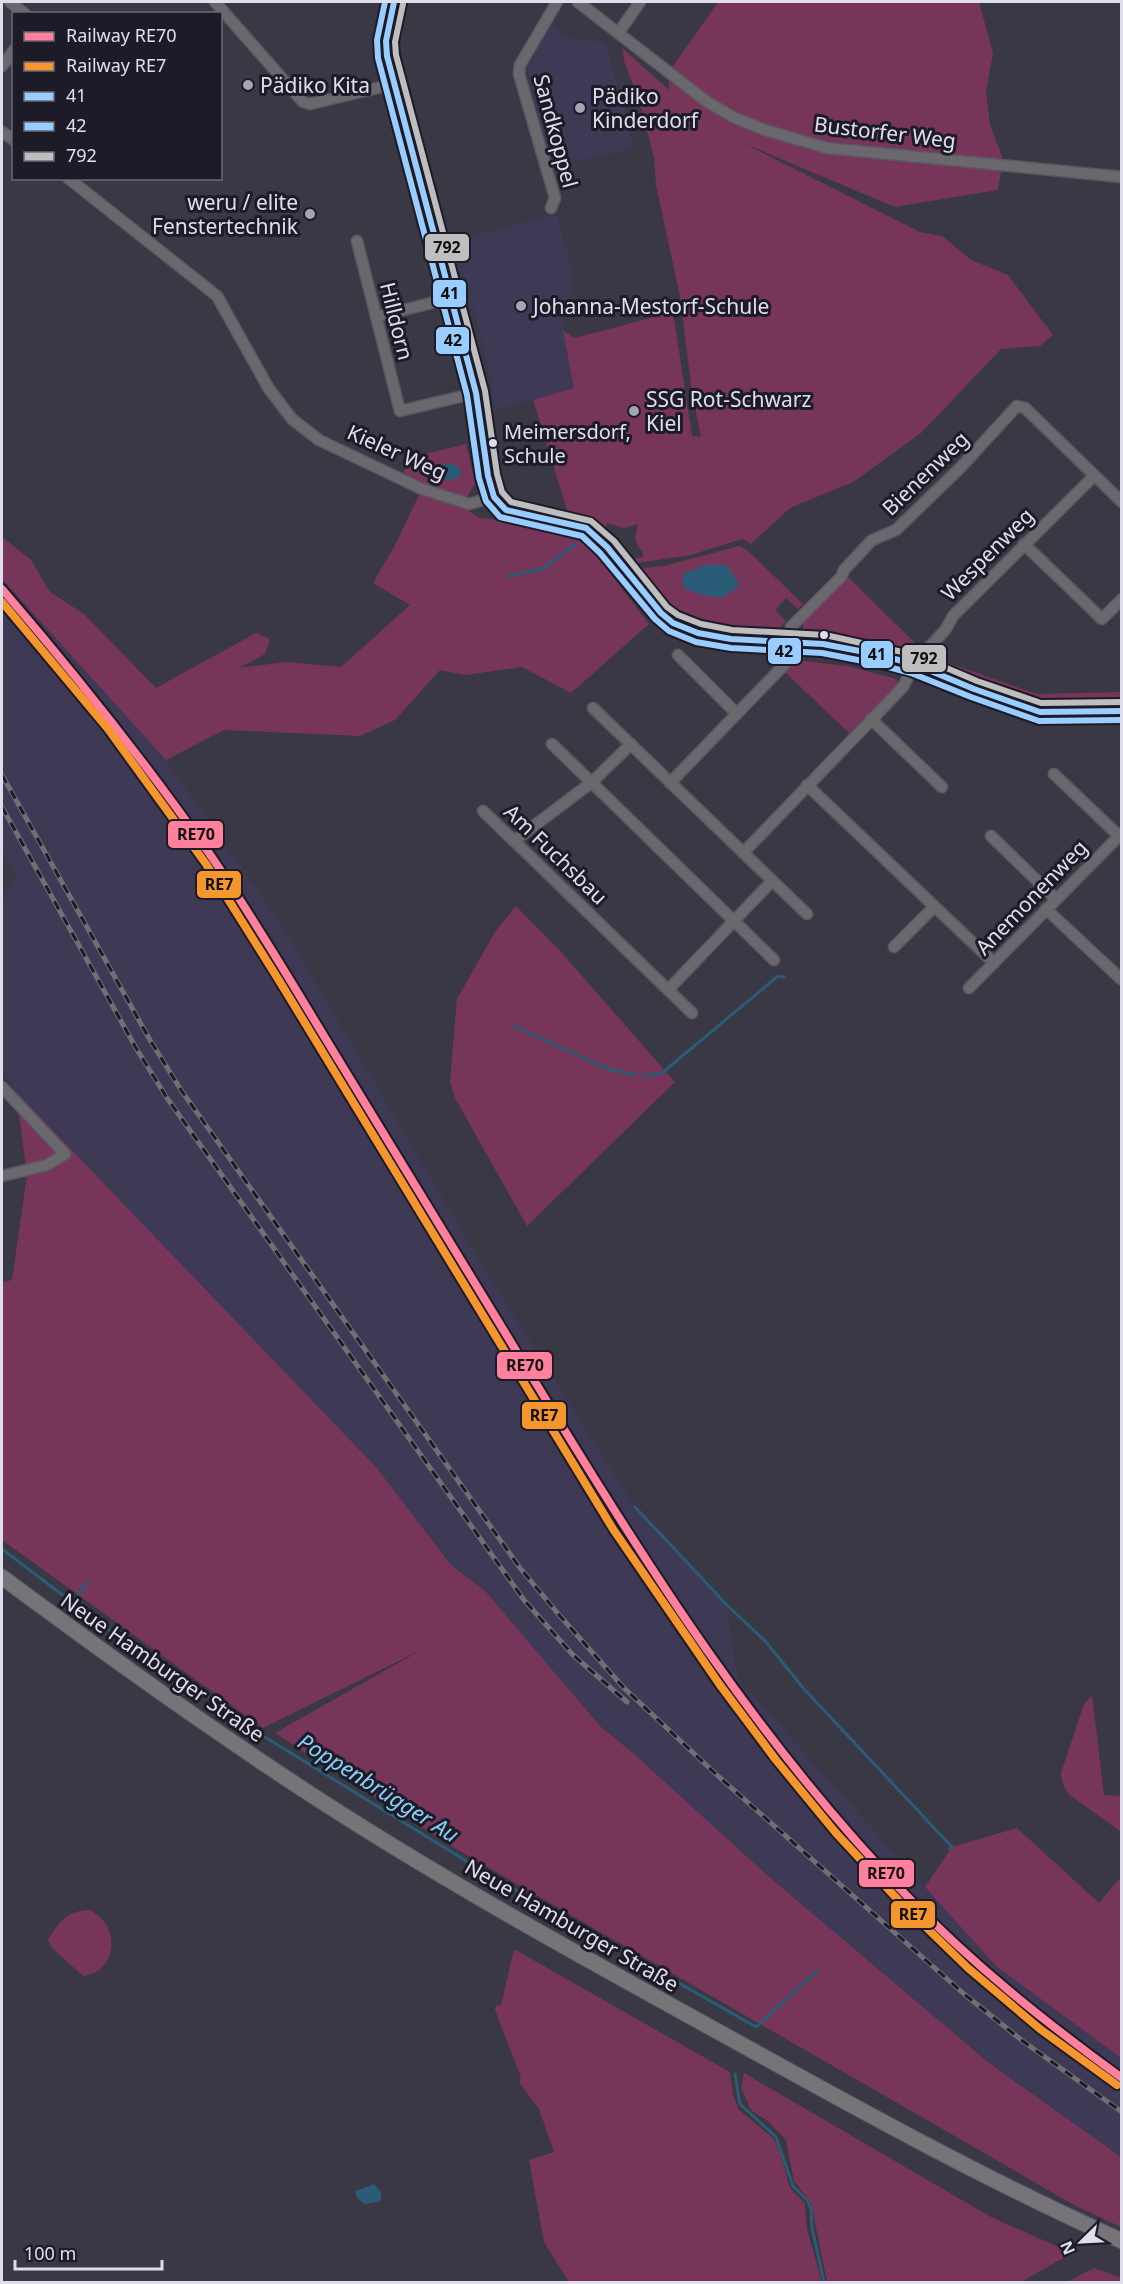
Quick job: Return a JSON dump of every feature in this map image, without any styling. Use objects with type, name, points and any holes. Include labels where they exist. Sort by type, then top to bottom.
[{"type":"main road","points":[[394,2],[386,40],[387,56],[476,393],[488,476],[494,497],[506,510],[586,528],[607,547],[661,613],[673,623],[698,633],[731,639],[823,644],[875,654],[914,664],[974,689],[1040,712],[1122,711]]},
{"type":"main road","name":"Neue Hamburger Straße","points":[[2,1577],[144,1683],[303,1790],[398,1849],[658,1998],[938,2152],[995,2182],[1122,2241]]},
{"type":"street","points":[[10,2],[22,12]]},
{"type":"street","points":[[215,2],[303,102],[310,104],[394,84]]},
{"type":"street","name":"Sandkoppel","points":[[551,208],[555,198],[519,74],[520,65],[557,2]]},
{"type":"street","name":"Bustorfer Weg","points":[[578,2],[706,101],[733,117],[798,141],[827,148],[1122,177]]},
{"type":"street","points":[[619,32],[640,2]]},
{"type":"street","points":[[2,66],[12,53]]},
{"type":"street","name":"Kieler Weg","points":[[71,180],[217,296],[269,389],[292,419],[319,440],[422,489],[470,504],[494,497]]},
{"type":"street","name":"Hilldorn","points":[[357,241],[400,411],[476,393]]},
{"type":"street","points":[[376,317],[451,298]]},
{"type":"street","name":"Bienenweg","points":[[670,783],[784,665],[788,656],[791,627],[841,577],[844,570],[872,540],[896,530],[960,468],[1017,405],[1025,408],[1094,476]]},
{"type":"street","points":[[1094,476],[1122,502]]},
{"type":"street","name":"Wespenweg","points":[[743,853],[903,687],[914,664],[946,629],[953,616],[1094,476]]},
{"type":"street","points":[[1024,544],[1102,619],[1122,599]]},
{"type":"street","points":[[678,655],[737,714]]},
{"type":"street","points":[[593,708],[807,914]]},
{"type":"street","points":[[871,719],[942,787]]},
{"type":"street","points":[[552,744],[774,960]]},
{"type":"street","points":[[514,841],[591,782],[631,744]]},
{"type":"street","points":[[1054,774],[1120,834]]},
{"type":"street","points":[[807,785],[994,963]]},
{"type":"street","name":"Am Fuchsbau","points":[[483,811],[692,1013]]},
{"type":"street","name":"Anemonenweg","points":[[969,988],[1120,834]]},
{"type":"street","points":[[991,836],[1056,899]]},
{"type":"street","points":[[668,990],[772,881]]},
{"type":"street","points":[[894,947],[934,907]]},
{"type":"street","points":[[1046,909],[1121,980]]},
{"type":"street","points":[[2,1087],[65,1154],[47,1164],[2,1176]]},
{"type":"shaded area","points":[[718,2],[979,2],[993,53],[986,92],[990,125],[1003,159],[998,190],[895,207],[743,143],[920,232],[942,236],[971,260],[1008,275],[1053,335],[1040,346],[1001,349],[921,433],[853,482],[790,508],[751,544],[742,539],[691,555],[630,564],[626,560],[643,557],[643,552],[636,539],[638,524],[624,528],[607,523],[601,531],[569,516],[533,400],[574,388],[563,331],[575,338],[673,312],[692,436],[701,437],[692,392],[680,296],[656,185],[654,157],[622,48],[669,90],[669,72]]},
{"type":"shaded area","name":"Pädiko Kinderdorf","points":[[551,23],[556,29],[575,40],[606,42],[634,149],[551,167],[527,68]]},
{"type":"shaded area","name":"Johanna-Mestorf-Schule","points":[[557,214],[574,278],[563,331],[574,388],[492,411],[492,384],[466,281],[456,268],[448,242]]},
{"type":"shaded area","points":[[466,444],[475,483],[466,499],[402,475],[412,457]]},
{"type":"shaded area","points":[[419,495],[462,507],[480,518],[499,520],[583,542],[596,555],[649,624],[571,693],[522,667],[465,675],[440,670],[395,720],[360,736],[224,730],[166,760],[2,579],[2,537],[31,560],[50,592],[84,614],[156,688],[256,633],[270,639],[265,654],[239,668],[286,662],[341,667],[410,605],[373,583],[395,545]]},
{"type":"shaded area","points":[[739,546],[746,549],[803,604],[798,609],[786,598],[775,610],[786,621],[776,632],[761,636],[699,629],[665,612],[632,569],[664,566]]},
{"type":"shaded area","points":[[847,576],[918,646],[910,653],[901,654],[852,642],[807,635],[803,629],[803,623]]},
{"type":"shaded area","points":[[2,579],[166,760],[281,924],[485,1270],[635,1507],[726,1604],[738,1679],[996,1966],[1121,2058],[1121,2157],[989,2063],[767,1875],[633,1753],[600,1726],[486,1592],[451,1565],[376,1467],[16,1092],[2,1070],[2,900],[17,878],[2,851]]},
{"type":"shaded area","points":[[928,656],[1037,694],[1121,692],[1121,704],[1059,705],[1012,697],[934,667],[929,662]]},
{"type":"shaded area","points":[[795,660],[847,666],[894,678],[900,684],[849,733],[785,672]]},
{"type":"shaded area","points":[[516,906],[561,952],[675,1082],[527,1226],[455,1098],[450,1081],[457,999],[495,932]]},
{"type":"shaded area","points":[[16,1092],[376,1467],[451,1565],[486,1592],[600,1726],[633,1753],[767,1875],[989,2063],[1121,2157],[1121,2227],[1076,2206],[453,1847],[275,1733],[421,1650],[263,1728],[2,1540],[2,1282],[12,1280],[27,1175]]},
{"type":"shaded area","points":[[1092,1695],[1104,1795],[1121,1796],[1121,1832],[1071,1796],[1062,1779],[1061,1773],[1084,1704]]},
{"type":"shaded area","points":[[1017,1828],[1099,1903],[1121,1877],[1121,2058],[996,1966],[925,1887],[952,1847]]},
{"type":"shaded area","points":[[91,1910],[101,1918],[110,1932],[111,1950],[109,1958],[99,1970],[83,1976],[52,1948],[48,1939],[65,1917],[76,1912]]},
{"type":"shaded area","points":[[514,1949],[730,2072],[733,2095],[739,2110],[773,2138],[780,2152],[790,2188],[805,2203],[807,2229],[822,2282],[569,2282],[544,2242],[529,2160],[554,2152],[539,2109],[519,2082],[521,2077],[495,2010],[496,2005],[501,2006]]},
{"type":"shaded area","points":[[744,2073],[991,2217],[1072,2253],[1021,2282],[827,2282],[811,2203],[794,2181],[786,2140],[769,2122],[751,2110],[741,2088]]},
{"type":"shaded area","points":[[1094,2268],[1121,2278],[1121,2282],[1067,2282]]},
{"type":"water","points":[[444,464],[454,464],[460,470],[461,476],[449,481],[433,474],[434,469]]},
{"type":"water","points":[[704,565],[727,565],[740,586],[721,598],[702,595],[684,588],[682,575]]},
{"type":"water","points":[[374,2184],[381,2192],[381,2200],[365,2204],[357,2198],[355,2191]]},
{"type":"waterway","points":[[508,576],[542,569],[576,544]]},
{"type":"waterway","points":[[643,1076],[662,1073],[778,976],[784,977]]},
{"type":"waterway","points":[[514,1026],[608,1069],[636,1075]]},
{"type":"waterway","points":[[635,1507],[726,1604],[766,1642],[804,1689],[952,1847],[950,1849]]},
{"type":"waterway","name":"Poppenbrügger Au","points":[[2,1549],[139,1653],[215,1700],[265,1737],[489,1875],[756,2027],[818,1970]]},
{"type":"waterway","points":[[72,1604],[87,1582]]},
{"type":"waterway","name":"Poppenbrügger Au","points":[[735,2074],[740,2104],[776,2137],[793,2186],[807,2200],[811,2209],[812,2228],[824,2282]]},
{"type":"railway","points":[[2,775],[150,1040],[181,1090],[520,1568],[560,1616],[624,1688],[718,1776],[964,1994],[1024,2042],[1122,2112]]},
{"type":"railway","points":[[2,807],[136,1048],[167,1098],[524,1600],[573,1655],[627,1702]]},
{"type":"rail line","name":"RE70","points":[[2,589],[136,753],[228,881],[620,1519],[707,1651],[753,1714],[852,1837],[931,1920],[1010,1991],[1122,2078]]},
{"type":"rail line","name":"RE7","points":[[2,602],[108,729],[206,864],[613,1529],[720,1685],[776,1760],[836,1833],[901,1903],[968,1968],[1040,2029],[1117,2085]]},
{"type":"transit line","name":"42","points":[[385,2],[377,40],[378,58],[467,395],[479,478],[486,501],[500,517],[582,536],[600,553],[655,619],[669,631],[696,642],[731,648],[822,653],[873,663],[911,673],[1039,721],[1122,720]]},
{"type":"transit line","name":"41","points":[[394,2],[386,41],[387,56],[476,393],[488,476],[494,497],[506,510],[586,528],[607,547],[661,613],[673,623],[698,633],[731,639],[823,644],[875,654],[914,664],[974,689],[1040,712],[1122,711]]},
{"type":"transit line","name":"792","points":[[403,4],[395,42],[396,55],[485,391],[497,474],[502,492],[511,502],[591,521],[614,541],[667,607],[678,615],[701,624],[732,630],[825,635],[916,655],[977,681],[1041,703],[1122,702]]},
{"type":"place","name":"Pädiko Kita","points":[[248,85]]},
{"type":"place","name":"Pädiko Kinderdorf","points":[[580,108]]},
{"type":"place","name":"weru / elite Fenstertechnik","points":[[310,214]]},
{"type":"place","name":"Johanna-Mestorf-Schule","points":[[521,306]]},
{"type":"place","name":"SSG Rot-Schwarz Kiel","points":[[634,411]]},
{"type":"place","name":"Meimersdorf, Schule","points":[[493,443]]}]
